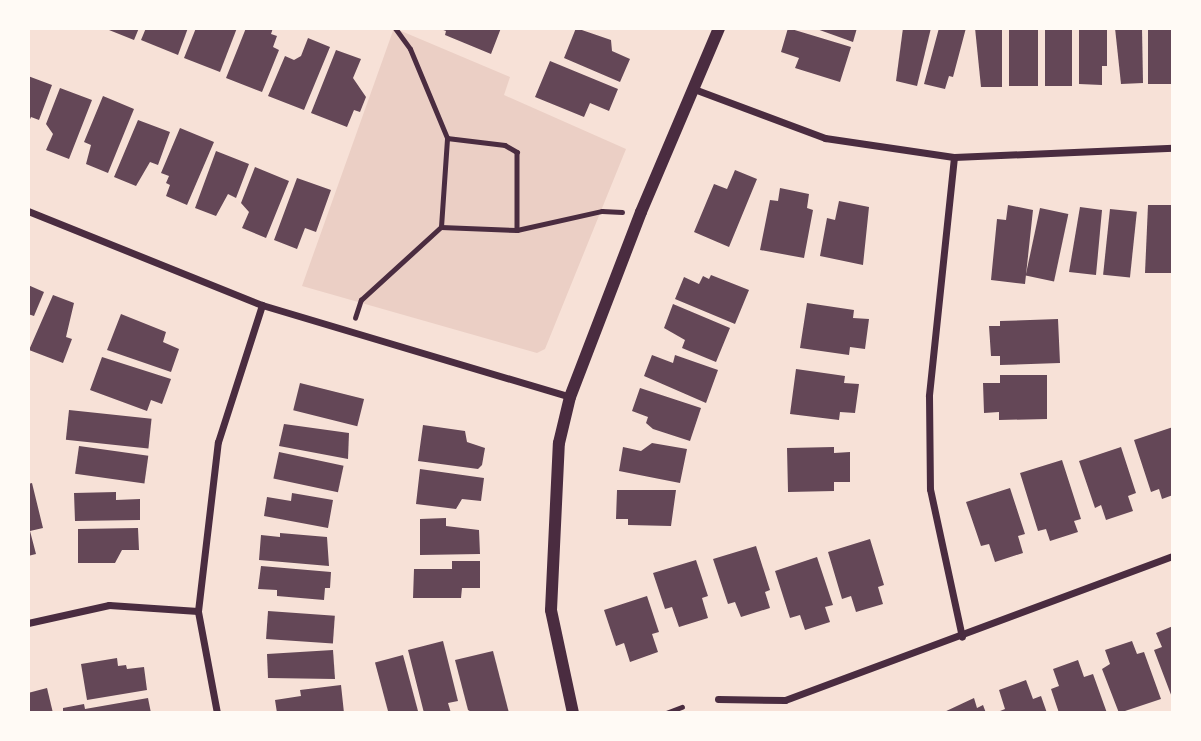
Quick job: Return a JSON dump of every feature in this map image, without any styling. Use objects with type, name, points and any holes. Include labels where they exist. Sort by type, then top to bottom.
[{"type":"street","points":[[573,713],[551,610],[559,443],[570,397],[640,212],[719,28]]},
{"type":"street","points":[[694,89],[825,138],[954,157],[1173,148]]},
{"type":"street","points":[[954,157],[929,396],[930,489],[962,636]]},
{"type":"street","points":[[28,211],[262,305],[570,397]]},
{"type":"street","points":[[217,713],[198,611],[218,442],[262,305]]},
{"type":"street","points":[[718,699],[785,700],[1173,556]]},
{"type":"street","points":[[28,623],[109,605],[198,611]]},
{"type":"path","points":[[351,331],[361,300],[441,227],[446,138],[410,49],[395,28]]},
{"type":"path","points":[[446,138],[505,145],[517,152],[517,230]]},
{"type":"path","points":[[441,227],[517,230],[602,211],[640,212]]},
{"type":"path","points":[[666,713],[682,707]]},
{"type":"shaded area","points":[[394,28],[510,77],[504,95],[626,149],[545,349],[537,353],[302,286]]},
{"type":"building","points":[[104,28],[139,28],[134,40]]},
{"type":"building","points":[[146,28],[188,28],[178,55],[141,40]]},
{"type":"building","points":[[196,28],[237,28],[220,72],[184,58]]},
{"type":"building","points":[[246,28],[273,28],[271,34],[277,36],[273,47],[279,50],[262,92],[226,78]]},
{"type":"building","points":[[438,28],[501,28],[491,54],[445,35],[446,31]]},
{"type":"building","points":[[576,28],[611,40],[612,51],[630,59],[620,82],[564,58]]},
{"type":"building","points":[[788,28],[851,47],[840,82],[795,68],[799,58],[781,52]]},
{"type":"building","points":[[814,28],[857,28],[853,42]]},
{"type":"building","points":[[903,28],[931,28],[917,86],[896,81]]},
{"type":"building","points":[[939,28],[966,28],[953,77],[949,76],[945,89],[924,84]]},
{"type":"building","points":[[975,28],[1002,28],[1002,87],[981,87]]},
{"type":"building","points":[[1009,28],[1038,28],[1038,86],[1009,86]]},
{"type":"building","points":[[1045,28],[1072,28],[1072,86],[1045,86]]},
{"type":"building","points":[[1079,28],[1107,28],[1107,66],[1102,66],[1102,85],[1079,84]]},
{"type":"building","points":[[1115,28],[1142,28],[1143,83],[1121,84]]},
{"type":"building","points":[[1148,28],[1173,28],[1173,84],[1148,84]]},
{"type":"building","points":[[308,38],[330,47],[304,110],[268,96],[285,56],[294,60],[301,56]]},
{"type":"building","points":[[336,50],[361,59],[353,78],[366,97],[360,112],[354,110],[347,127],[311,113]]},
{"type":"building","points":[[550,61],[618,89],[609,111],[590,103],[584,117],[535,97]]},
{"type":"building","points":[[28,76],[52,85],[39,120],[31,117],[28,124]]},
{"type":"building","points":[[60,88],[92,100],[69,159],[46,150],[53,134],[46,124]]},
{"type":"building","points":[[103,96],[134,109],[108,173],[86,164],[91,145],[84,142]]},
{"type":"building","points":[[138,120],[170,132],[158,165],[150,162],[136,186],[114,177]]},
{"type":"building","points":[[180,128],[214,142],[187,205],[166,196],[170,185],[166,183],[169,176],[161,173]]},
{"type":"building","points":[[216,151],[249,164],[236,198],[228,194],[216,216],[195,208]]},
{"type":"building","points":[[255,167],[289,181],[266,238],[242,228],[249,212],[241,203]]},
{"type":"building","points":[[735,170],[757,179],[729,247],[694,232],[714,184],[727,189]]},
{"type":"building","points":[[297,178],[331,190],[316,232],[305,228],[297,249],[274,240]]},
{"type":"building","points":[[780,188],[809,194],[807,208],[813,210],[804,258],[760,250],[770,200],[778,201]]},
{"type":"building","points":[[839,201],[869,207],[863,265],[820,256],[827,218],[835,220]]},
{"type":"building","points":[[1008,205],[1033,210],[1025,284],[991,280],[997,219],[1006,220]]},
{"type":"building","points":[[1148,205],[1171,205],[1173,273],[1145,273]]},
{"type":"building","points":[[1080,207],[1102,210],[1096,275],[1069,272]]},
{"type":"building","points":[[1040,208],[1068,214],[1054,282],[1026,275]]},
{"type":"building","points":[[1110,209],[1137,212],[1130,277],[1103,275]]},
{"type":"building","points":[[711,275],[749,290],[735,324],[675,299],[684,277],[699,284],[703,276],[709,279]]},
{"type":"building","points":[[28,285],[44,292],[34,316],[28,314]]},
{"type":"building","points":[[53,295],[74,303],[66,337],[72,339],[63,363],[29,350]]},
{"type":"building","points":[[807,303],[854,310],[853,318],[869,319],[865,349],[850,347],[849,355],[800,348]]},
{"type":"building","points":[[673,304],[730,328],[716,362],[682,348],[685,340],[664,328]]},
{"type":"building","points":[[121,314],[166,332],[163,342],[179,349],[171,372],[107,350]]},
{"type":"building","points":[[1058,319],[1060,363],[1000,365],[1000,356],[991,356],[989,326],[1000,326],[1000,321]]},
{"type":"building","points":[[652,355],[673,363],[675,355],[718,370],[706,403],[644,376]]},
{"type":"building","points":[[102,357],[171,379],[162,404],[151,400],[147,411],[90,390]]},
{"type":"building","points":[[796,369],[845,376],[844,383],[859,384],[855,413],[840,412],[839,420],[790,414]]},
{"type":"building","points":[[1000,375],[1047,375],[1047,419],[999,420],[999,412],[984,413],[983,383],[1000,383]]},
{"type":"building","points":[[300,383],[364,399],[357,426],[293,410]]},
{"type":"building","points":[[640,388],[701,408],[690,441],[653,429],[646,423],[648,417],[632,411]]},
{"type":"building","points":[[69,410],[152,419],[148,449],[66,440]]},
{"type":"building","points":[[284,424],[349,433],[348,459],[279,446]]},
{"type":"building","points":[[423,425],[465,431],[467,442],[485,448],[482,465],[478,469],[418,461]]},
{"type":"building","points":[[1173,427],[1173,495],[1162,499],[1159,489],[1151,492],[1134,440]]},
{"type":"building","points":[[652,443],[687,449],[680,483],[619,471],[623,447],[641,451]]},
{"type":"building","points":[[79,446],[148,456],[144,483],[75,474]]},
{"type":"building","points":[[834,447],[834,453],[850,452],[850,482],[834,482],[834,491],[788,492],[787,448]]},
{"type":"building","points":[[1121,447],[1136,493],[1128,496],[1133,511],[1106,520],[1101,505],[1095,508],[1079,461]]},
{"type":"building","points":[[279,452],[344,466],[338,492],[273,478]]},
{"type":"building","points":[[1062,460],[1081,519],[1074,521],[1078,532],[1050,541],[1046,529],[1038,531],[1020,473]]},
{"type":"building","points":[[420,469],[484,478],[481,501],[462,499],[456,509],[416,504]]},
{"type":"building","points":[[32,483],[43,528],[30,531],[36,554],[28,556],[28,484]]},
{"type":"building","points":[[1010,488],[1025,534],[1018,536],[1023,553],[995,562],[989,544],[981,546],[966,502]]},
{"type":"building","points":[[617,490],[676,490],[671,526],[628,525],[628,519],[616,519]]},
{"type":"building","points":[[116,492],[116,500],[140,499],[140,520],[75,521],[74,493]]},
{"type":"building","points":[[292,493],[333,500],[328,528],[264,516],[267,497],[291,501]]},
{"type":"building","points":[[446,518],[446,526],[479,530],[480,554],[420,555],[420,519]]},
{"type":"building","points":[[138,528],[139,550],[122,550],[115,563],[78,563],[78,529]]},
{"type":"building","points":[[280,533],[327,537],[329,566],[259,560],[261,535],[280,537]]},
{"type":"building","points":[[870,539],[884,585],[878,587],[883,604],[856,612],[851,596],[842,599],[828,552]]},
{"type":"building","points":[[756,546],[770,590],[765,592],[770,608],[741,617],[735,602],[728,604],[713,559]]},
{"type":"building","points":[[817,557],[833,605],[825,607],[830,622],[805,630],[800,615],[790,618],[775,571]]},
{"type":"building","points":[[696,560],[708,596],[702,598],[708,618],[679,627],[672,607],[665,609],[653,573]]},
{"type":"building","points":[[452,561],[480,561],[480,588],[462,588],[461,598],[413,598],[414,569],[452,569]]},
{"type":"building","points":[[261,566],[331,572],[330,588],[325,588],[324,600],[277,596],[277,590],[258,589]]},
{"type":"building","points":[[647,596],[659,632],[652,634],[658,652],[630,662],[624,643],[616,646],[604,610]]},
{"type":"building","points":[[268,611],[335,616],[333,644],[266,639]]},
{"type":"building","points":[[1173,626],[1173,700],[1154,650],[1162,647],[1156,633]]},
{"type":"building","points":[[443,641],[458,701],[448,703],[451,713],[424,713],[408,650]]},
{"type":"building","points":[[1132,641],[1137,654],[1144,652],[1161,699],[1119,713],[1102,669],[1110,664],[1105,650]]},
{"type":"building","points":[[333,650],[335,679],[268,678],[267,654]]},
{"type":"building","points":[[493,651],[509,713],[473,713],[468,710],[455,660]]},
{"type":"building","points":[[403,655],[419,713],[389,713],[375,663]]},
{"type":"building","points":[[117,658],[118,666],[126,665],[127,669],[144,667],[147,690],[87,700],[81,664]]},
{"type":"building","points":[[1078,660],[1084,677],[1093,674],[1107,713],[1059,713],[1051,689],[1059,686],[1053,669]]},
{"type":"building","points":[[1026,680],[1033,699],[1041,696],[1047,713],[995,713],[1005,709],[999,690]]},
{"type":"building","points":[[341,685],[344,713],[277,713],[275,700],[301,696],[300,690]]},
{"type":"building","points":[[47,688],[53,713],[28,713],[28,693]]},
{"type":"building","points":[[148,698],[151,713],[63,713],[63,708],[84,704],[85,709]]},
{"type":"building","points":[[974,698],[977,708],[983,705],[986,713],[942,713]]}]
